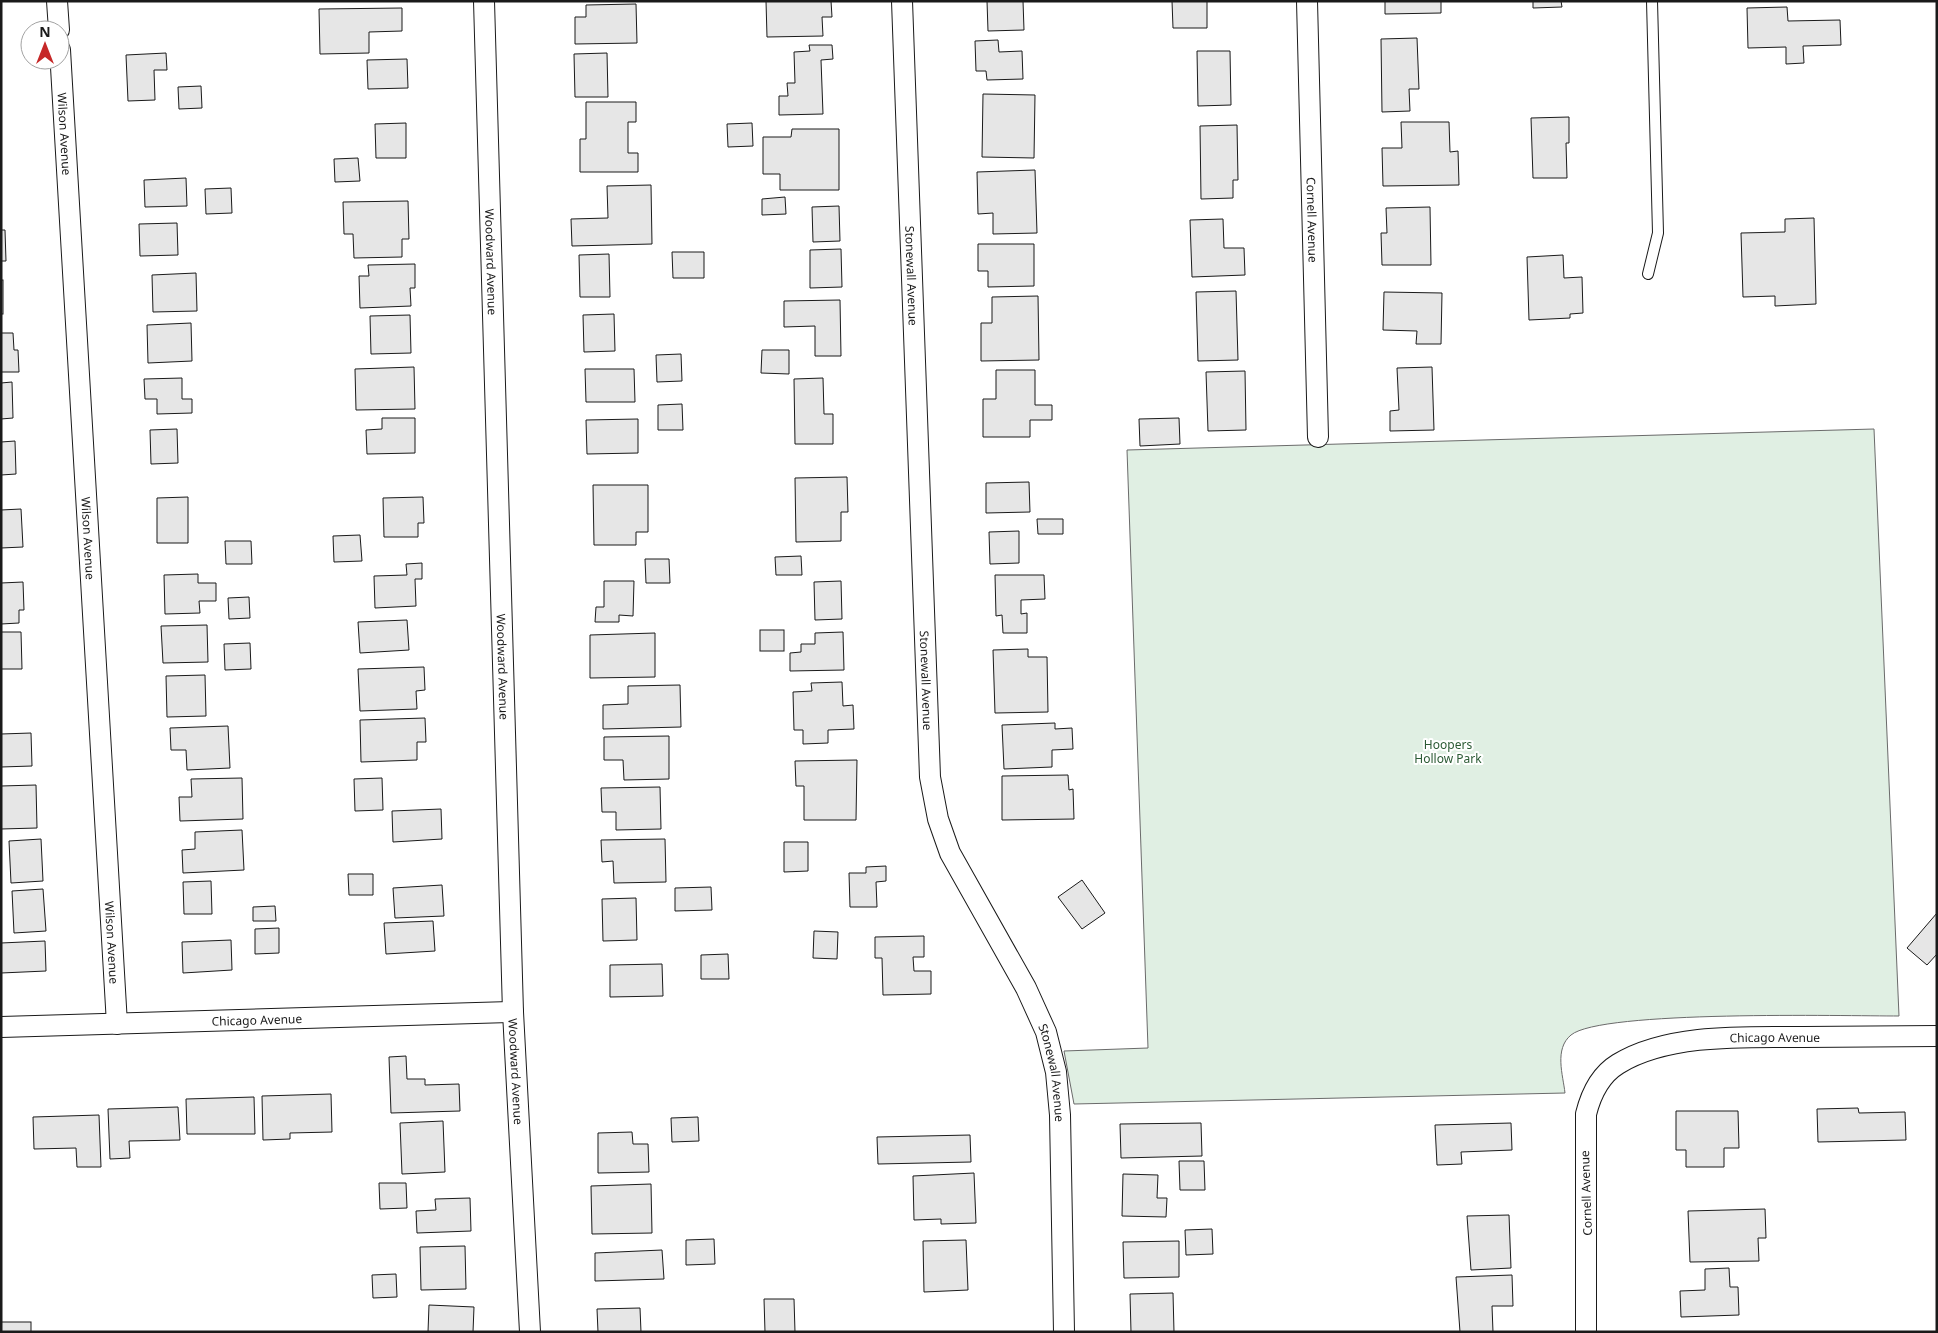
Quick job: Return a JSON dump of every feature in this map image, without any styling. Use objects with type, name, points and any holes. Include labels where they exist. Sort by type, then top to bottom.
[{"type":"street","points":[[57,1],[58,20]]},
{"type":"street","name":"Woodward Avenue","points":[[484,1],[513,1012],[530,1332]]},
{"type":"street","name":"Stonewall Avenue","points":[[902,1],[930,777],[938,818],[950,853],[1026,988],[1046,1032],[1056,1072],[1060,1115],[1064,1332]]},
{"type":"street","name":"Cornell Avenue","points":[[1307,1],[1318,437]]},
{"type":"street","name":"Wilson Avenue","points":[[61,70],[117,1024]]},
{"type":"street","name":"Chicago Avenue","points":[[1,1027],[513,1012]]},
{"type":"street","name":"Chicago Avenue","points":[[1617,1065],[1635,1056],[1692,1041],[1737,1038],[1937,1036]]},
{"type":"street","name":"Cornell Avenue","points":[[1586,1332],[1586,1114],[1591,1095],[1602,1080],[1617,1065]]},
{"type":"lane","points":[[1648,274],[1658,232],[1652,1]]},
{"type":"green space","name":"Hoopers Hollow Park","points":[[1874,429],[1899,1016],[1726,1016],[1627,1021],[1592,1027],[1571,1035],[1563,1047],[1561,1062],[1565,1093],[1074,1104],[1064,1051],[1148,1048],[1127,450]]},
{"type":"building","points":[[766,1],[831,1],[832,17],[822,17],[823,36],[767,37]]},
{"type":"building","points":[[987,1],[1023,1],[1024,30],[988,31]]},
{"type":"building","points":[[1172,1],[1207,1],[1207,28],[1173,28]]},
{"type":"building","points":[[1385,1],[1441,1],[1441,13],[1385,14]]},
{"type":"building","points":[[1533,1],[1561,1],[1562,7],[1533,8]]},
{"type":"building","points":[[636,4],[637,43],[575,44],[575,17],[586,17],[586,5]]},
{"type":"building","points":[[1787,7],[1788,21],[1840,20],[1841,45],[1803,46],[1804,63],[1786,64],[1786,47],[1748,48],[1747,8]]},
{"type":"building","points":[[402,8],[402,31],[369,32],[369,53],[320,54],[319,9]]},
{"type":"building","points":[[1417,38],[1419,89],[1409,89],[1410,111],[1382,112],[1381,39]]},
{"type":"building","points":[[998,40],[999,52],[1022,51],[1023,79],[987,80],[986,71],[976,71],[975,41]]},
{"type":"building","points":[[809,45],[832,45],[833,59],[821,60],[823,114],[779,115],[779,96],[788,96],[787,83],[795,83],[794,52],[810,51]]},
{"type":"building","points":[[1197,51],[1230,51],[1231,105],[1198,106]]},
{"type":"building","points":[[166,53],[167,70],[154,70],[155,100],[128,101],[126,55]]},
{"type":"building","points":[[607,53],[608,97],[575,97],[574,54]]},
{"type":"building","points":[[407,59],[408,88],[368,89],[367,60]]},
{"type":"building","points":[[201,86],[202,108],[179,109],[178,87]]},
{"type":"building","points":[[983,94],[1035,95],[1034,158],[982,157]]},
{"type":"building","points":[[586,102],[636,102],[636,122],[628,122],[628,153],[638,153],[638,172],[580,172],[580,139],[586,139]]},
{"type":"building","points":[[1569,117],[1569,143],[1566,143],[1567,178],[1533,178],[1531,118]]},
{"type":"building","points":[[1401,122],[1449,122],[1450,152],[1458,151],[1459,185],[1383,186],[1382,148],[1402,148]]},
{"type":"building","points":[[406,123],[406,158],[376,158],[375,124]]},
{"type":"building","points":[[752,123],[753,146],[728,147],[727,124]]},
{"type":"building","points":[[1237,125],[1238,180],[1233,180],[1233,198],[1201,199],[1200,126]]},
{"type":"building","points":[[792,129],[839,129],[839,190],[780,190],[780,174],[763,174],[763,137],[791,137]]},
{"type":"building","points":[[358,158],[360,181],[335,182],[334,159]]},
{"type":"building","points":[[1035,170],[1037,233],[993,234],[993,213],[978,214],[977,172]]},
{"type":"building","points":[[186,178],[187,206],[145,207],[144,180]]},
{"type":"building","points":[[651,185],[652,244],[572,246],[571,219],[608,218],[607,186]]},
{"type":"building","points":[[231,188],[232,213],[206,214],[205,189]]},
{"type":"building","points":[[785,197],[786,214],[762,215],[762,199]]},
{"type":"building","points":[[408,201],[409,239],[402,239],[402,257],[354,258],[353,234],[344,234],[343,202]]},
{"type":"building","points":[[839,206],[840,241],[813,242],[812,207]]},
{"type":"building","points":[[1430,207],[1431,265],[1382,265],[1381,233],[1387,233],[1386,208]]},
{"type":"building","points":[[1814,218],[1816,304],[1775,306],[1775,296],[1743,297],[1741,233],[1785,232],[1785,219]]},
{"type":"building","points":[[1223,219],[1224,248],[1244,248],[1245,275],[1192,277],[1190,220]]},
{"type":"building","points":[[177,223],[178,255],[140,256],[139,224]]},
{"type":"building","points":[[1,230],[5,230],[6,261],[1,261]]},
{"type":"building","points":[[978,244],[1034,244],[1034,286],[988,287],[988,271],[978,271]]},
{"type":"building","points":[[841,249],[842,287],[810,288],[810,250]]},
{"type":"building","points":[[672,252],[704,252],[704,278],[673,278]]},
{"type":"building","points":[[609,254],[610,297],[580,297],[579,255]]},
{"type":"building","points":[[1563,255],[1564,278],[1582,277],[1583,313],[1570,314],[1570,318],[1529,320],[1527,257]]},
{"type":"building","points":[[415,264],[415,288],[410,288],[411,306],[360,308],[359,276],[369,276],[368,265]]},
{"type":"building","points":[[196,273],[197,311],[153,312],[152,275]]},
{"type":"building","points":[[1,280],[3,280],[3,314],[1,314]]},
{"type":"building","points":[[1236,291],[1238,360],[1198,361],[1196,292]]},
{"type":"building","points":[[1384,292],[1442,293],[1441,344],[1416,344],[1417,331],[1383,330]]},
{"type":"building","points":[[1038,296],[1039,360],[981,361],[981,323],[992,323],[992,297]]},
{"type":"building","points":[[840,300],[841,356],[815,356],[815,326],[784,327],[784,301]]},
{"type":"building","points":[[614,314],[615,351],[584,352],[583,315]]},
{"type":"building","points":[[410,315],[411,353],[371,354],[370,316]]},
{"type":"building","points":[[191,323],[192,361],[148,363],[147,325]]},
{"type":"building","points":[[1,333],[13,333],[14,350],[18,350],[19,372],[1,372]]},
{"type":"building","points":[[762,350],[789,350],[789,374],[761,373]]},
{"type":"building","points":[[681,354],[682,381],[657,382],[656,355]]},
{"type":"building","points":[[414,367],[415,409],[356,410],[355,369]]},
{"type":"building","points":[[1432,367],[1434,430],[1390,431],[1390,411],[1399,410],[1397,368]]},
{"type":"building","points":[[585,369],[634,369],[635,402],[586,402]]},
{"type":"building","points":[[996,370],[1035,370],[1035,405],[1052,405],[1052,420],[1030,420],[1030,437],[983,437],[983,399],[996,399]]},
{"type":"building","points":[[1245,371],[1246,430],[1208,431],[1206,372]]},
{"type":"building","points":[[182,378],[182,399],[192,399],[192,413],[157,414],[157,399],[145,399],[144,379]]},
{"type":"building","points":[[823,378],[824,414],[833,414],[833,444],[795,444],[794,379]]},
{"type":"building","points":[[12,382],[13,418],[1,419],[1,383]]},
{"type":"building","points":[[682,404],[683,430],[658,430],[658,405]]},
{"type":"building","points":[[382,418],[415,418],[415,453],[367,454],[366,430],[382,429]]},
{"type":"building","points":[[1179,418],[1180,444],[1140,446],[1139,419]]},
{"type":"building","points":[[638,419],[638,453],[587,454],[586,420]]},
{"type":"building","points":[[177,429],[178,463],[151,464],[150,430]]},
{"type":"building","points":[[15,441],[16,474],[1,475],[1,442]]},
{"type":"building","points":[[847,477],[848,512],[841,512],[841,541],[796,542],[795,478]]},
{"type":"building","points":[[1029,482],[1030,512],[986,513],[986,483]]},
{"type":"building","points":[[593,485],[648,485],[648,532],[636,532],[636,545],[594,545]]},
{"type":"building","points":[[188,497],[188,543],[157,543],[157,498]]},
{"type":"building","points":[[423,497],[424,523],[418,523],[418,537],[384,537],[383,498]]},
{"type":"building","points":[[21,509],[23,547],[1,548],[1,510]]},
{"type":"building","points":[[1037,519],[1063,519],[1063,534],[1038,534]]},
{"type":"building","points":[[1019,531],[1019,563],[990,564],[989,532]]},
{"type":"building","points":[[360,535],[362,561],[334,562],[333,536]]},
{"type":"building","points":[[225,541],[251,541],[252,564],[226,564]]},
{"type":"building","points":[[801,556],[802,575],[776,575],[775,557]]},
{"type":"building","points":[[645,559],[669,559],[670,583],[646,583]]},
{"type":"building","points":[[422,563],[422,579],[415,579],[416,606],[375,608],[374,576],[407,575],[406,564]]},
{"type":"building","points":[[198,574],[198,583],[216,583],[216,601],[199,601],[200,613],[165,614],[164,575]]},
{"type":"building","points":[[995,575],[1044,575],[1045,599],[1021,600],[1021,614],[1027,613],[1027,633],[1003,633],[1002,615],[996,616]]},
{"type":"building","points":[[604,581],[634,581],[633,616],[619,615],[619,622],[595,622],[596,607],[604,607]]},
{"type":"building","points":[[841,581],[842,619],[815,620],[814,582]]},
{"type":"building","points":[[23,582],[24,610],[19,610],[19,623],[1,624],[1,583]]},
{"type":"building","points":[[249,597],[250,618],[229,619],[228,598]]},
{"type":"building","points":[[407,620],[409,650],[360,653],[358,622]]},
{"type":"building","points":[[207,625],[208,662],[163,663],[161,626]]},
{"type":"building","points":[[760,630],[784,630],[784,651],[760,651]]},
{"type":"building","points":[[1,632],[21,632],[22,669],[1,669]]},
{"type":"building","points":[[843,632],[844,670],[790,671],[790,653],[801,652],[801,644],[815,644],[815,633]]},
{"type":"building","points":[[655,633],[655,677],[590,678],[590,635]]},
{"type":"building","points":[[250,643],[251,669],[225,670],[224,644]]},
{"type":"building","points":[[1028,649],[1028,657],[1047,657],[1048,712],[995,713],[993,650]]},
{"type":"building","points":[[424,667],[425,690],[416,691],[417,709],[360,711],[358,669]]},
{"type":"building","points":[[205,675],[206,716],[167,717],[166,676]]},
{"type":"building","points":[[842,682],[843,706],[853,705],[854,729],[828,730],[828,743],[803,744],[803,730],[794,730],[793,692],[812,691],[811,683]]},
{"type":"building","points":[[680,685],[681,727],[603,729],[603,705],[628,704],[628,686]]},
{"type":"building","points":[[425,718],[426,742],[417,742],[417,760],[361,762],[360,720]]},
{"type":"building","points":[[1055,723],[1055,729],[1072,728],[1073,749],[1052,750],[1052,767],[1004,769],[1002,725]]},
{"type":"building","points":[[228,726],[230,768],[187,770],[186,750],[171,750],[170,728]]},
{"type":"building","points":[[31,733],[32,766],[1,767],[1,734]]},
{"type":"building","points":[[669,736],[669,779],[624,780],[623,760],[604,760],[604,737]]},
{"type":"building","points":[[857,760],[856,820],[804,820],[804,786],[796,786],[795,761]]},
{"type":"building","points":[[1068,775],[1069,790],[1073,789],[1074,819],[1002,820],[1002,776]]},
{"type":"building","points":[[242,778],[243,819],[180,821],[179,797],[192,797],[191,779]]},
{"type":"building","points":[[382,778],[383,810],[355,811],[354,779]]},
{"type":"building","points":[[36,785],[37,828],[1,829],[1,786]]},
{"type":"building","points":[[660,787],[661,829],[616,830],[616,812],[602,812],[601,788]]},
{"type":"building","points":[[441,809],[442,839],[393,842],[392,811]]},
{"type":"building","points":[[242,830],[244,870],[183,873],[182,850],[195,849],[195,832]]},
{"type":"building","points":[[41,839],[43,881],[11,883],[9,841]]},
{"type":"building","points":[[665,839],[666,882],[614,883],[613,861],[602,862],[601,840]]},
{"type":"building","points":[[784,842],[808,842],[808,871],[784,872]]},
{"type":"building","points":[[886,866],[886,881],[876,882],[877,907],[850,907],[849,873],[866,873],[866,867]]},
{"type":"building","points":[[348,874],[373,874],[373,895],[349,895]]},
{"type":"building","points":[[1082,880],[1105,913],[1082,929],[1058,897]]},
{"type":"building","points":[[211,881],[212,914],[184,914],[183,882]]},
{"type":"building","points":[[442,885],[444,916],[395,918],[393,888]]},
{"type":"building","points":[[711,887],[712,910],[675,911],[675,888]]},
{"type":"building","points":[[43,889],[46,931],[14,933],[12,891]]},
{"type":"building","points":[[636,898],[637,940],[603,941],[602,899]]},
{"type":"building","points":[[275,906],[276,921],[253,921],[253,907]]},
{"type":"building","points":[[1937,913],[1937,954],[1927,965],[1907,948]]},
{"type":"building","points":[[433,921],[435,951],[386,954],[384,923]]},
{"type":"building","points":[[279,928],[279,953],[255,954],[255,929]]},
{"type":"building","points":[[814,931],[838,932],[837,959],[813,958]]},
{"type":"building","points":[[924,936],[924,957],[913,957],[914,971],[931,971],[931,994],[883,995],[882,958],[875,958],[875,937]]},
{"type":"building","points":[[231,940],[232,970],[183,973],[182,942]]},
{"type":"building","points":[[45,941],[46,971],[1,973],[1,943]]},
{"type":"building","points":[[728,954],[729,979],[701,979],[701,955]]},
{"type":"building","points":[[662,964],[663,996],[610,997],[610,965]]},
{"type":"building","points":[[406,1056],[407,1079],[425,1079],[425,1085],[459,1084],[460,1111],[391,1113],[389,1057]]},
{"type":"building","points":[[331,1094],[332,1132],[290,1133],[290,1139],[263,1140],[262,1096]]},
{"type":"building","points":[[254,1097],[255,1134],[187,1134],[186,1099]]},
{"type":"building","points":[[178,1107],[180,1140],[129,1141],[130,1158],[110,1159],[108,1109]]},
{"type":"building","points":[[1858,1108],[1859,1113],[1905,1112],[1906,1140],[1818,1142],[1817,1109]]},
{"type":"building","points":[[1676,1111],[1738,1111],[1739,1148],[1724,1148],[1724,1167],[1686,1167],[1686,1150],[1676,1150]]},
{"type":"building","points":[[99,1115],[101,1167],[77,1167],[76,1148],[34,1149],[33,1117]]},
{"type":"building","points":[[698,1117],[699,1141],[672,1142],[671,1118]]},
{"type":"building","points":[[443,1121],[445,1172],[402,1174],[400,1123]]},
{"type":"building","points":[[1201,1123],[1202,1156],[1121,1158],[1120,1124]]},
{"type":"building","points":[[1511,1123],[1512,1150],[1461,1152],[1462,1164],[1437,1165],[1435,1125]]},
{"type":"building","points":[[632,1132],[633,1144],[648,1144],[649,1172],[598,1173],[598,1133]]},
{"type":"building","points":[[970,1135],[971,1162],[878,1164],[877,1137]]},
{"type":"building","points":[[1179,1161],[1204,1161],[1205,1190],[1180,1190]]},
{"type":"building","points":[[974,1173],[976,1223],[941,1224],[941,1219],[914,1220],[913,1176]]},
{"type":"building","points":[[1123,1174],[1158,1175],[1157,1198],[1167,1198],[1166,1217],[1122,1216]]},
{"type":"building","points":[[379,1183],[406,1183],[407,1208],[380,1209]]},
{"type":"building","points":[[651,1184],[652,1233],[592,1234],[591,1186]]},
{"type":"building","points":[[470,1198],[471,1231],[417,1233],[416,1211],[436,1210],[435,1199]]},
{"type":"building","points":[[1765,1209],[1766,1238],[1758,1238],[1759,1261],[1690,1262],[1688,1211]]},
{"type":"building","points":[[1509,1215],[1511,1268],[1471,1270],[1467,1216]]},
{"type":"building","points":[[1212,1229],[1213,1254],[1186,1255],[1185,1230]]},
{"type":"building","points":[[714,1239],[715,1264],[686,1265],[686,1240]]},
{"type":"building","points":[[966,1240],[968,1290],[924,1292],[923,1241]]},
{"type":"building","points":[[1179,1241],[1179,1277],[1124,1278],[1123,1242]]},
{"type":"building","points":[[465,1246],[466,1289],[421,1290],[420,1247]]},
{"type":"building","points":[[662,1250],[664,1279],[595,1281],[595,1253]]},
{"type":"building","points":[[1729,1268],[1730,1287],[1738,1287],[1739,1315],[1681,1317],[1680,1291],[1705,1290],[1705,1269]]},
{"type":"building","points":[[396,1274],[397,1297],[373,1298],[372,1275]]},
{"type":"building","points":[[1512,1275],[1513,1306],[1492,1306],[1493,1332],[1460,1332],[1456,1277]]},
{"type":"building","points":[[1173,1293],[1174,1332],[1131,1332],[1130,1294]]},
{"type":"building","points":[[764,1299],[794,1299],[795,1332],[765,1332]]},
{"type":"building","points":[[429,1305],[474,1307],[473,1332],[428,1332]]},
{"type":"building","points":[[640,1308],[641,1332],[598,1332],[597,1309]]},
{"type":"building","points":[[1,1322],[31,1322],[31,1332],[1,1332]]}]
